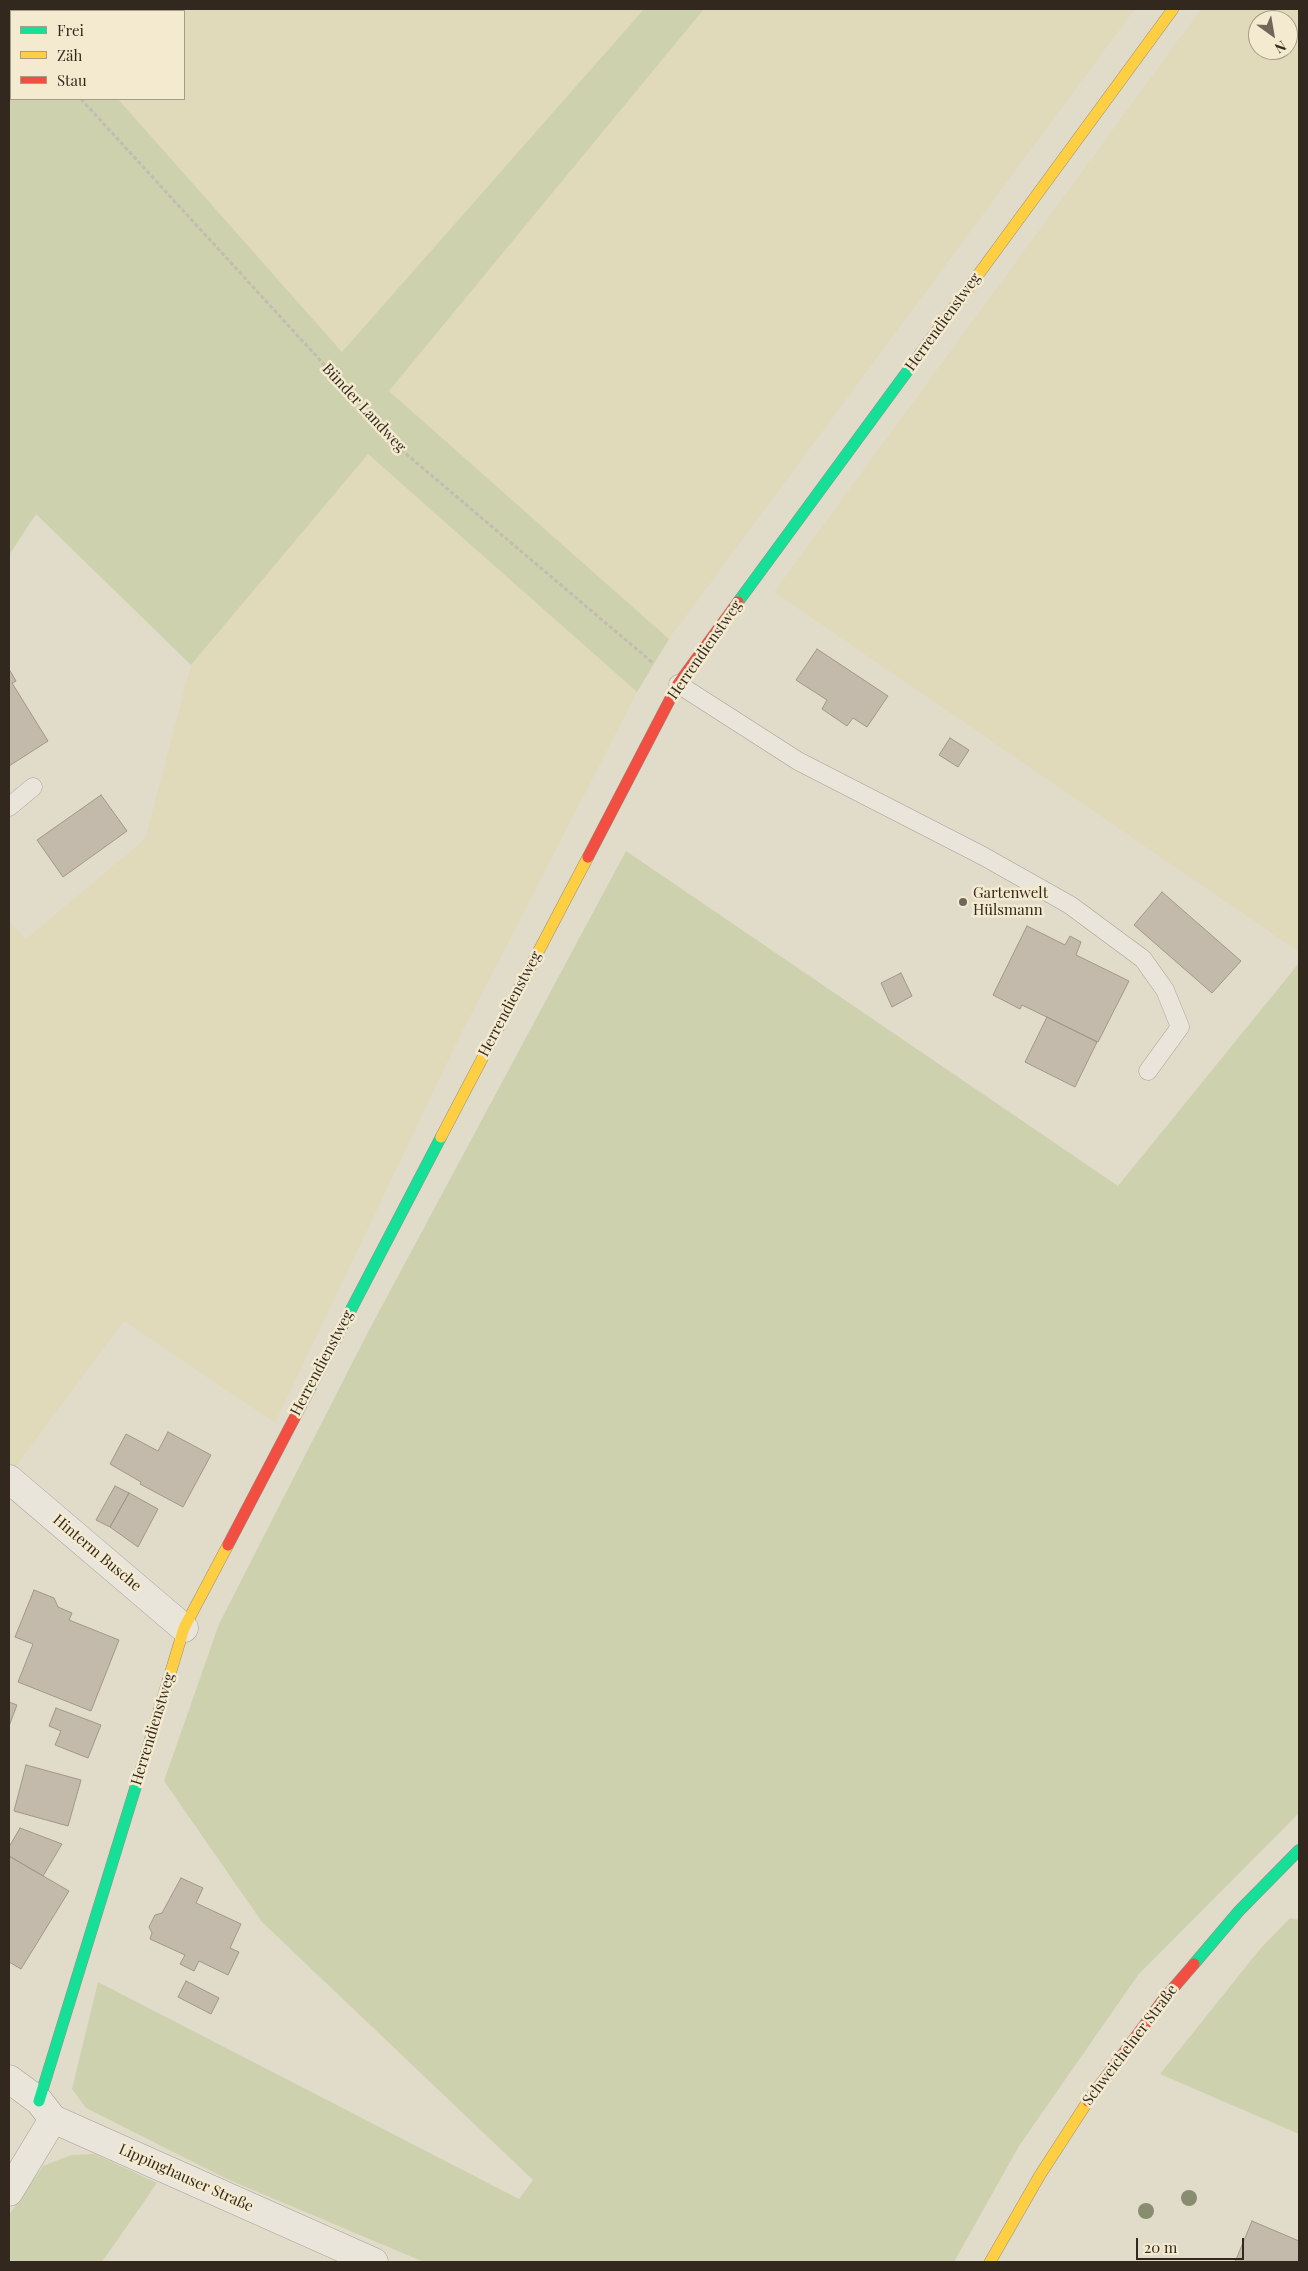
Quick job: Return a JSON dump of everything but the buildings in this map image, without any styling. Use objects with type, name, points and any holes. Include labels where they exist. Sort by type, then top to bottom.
[{"type":"street","name":"Herrendienstweg","points":[[9,2192],[46,2110],[184,1628],[678,684],[1174,9]]},
{"type":"street","name":"Hinterm Busche","points":[[9,1479],[184,1628]]},
{"type":"street","name":"Schweichelner Straße","points":[[990,2262],[1040,2175],[1077,2116],[1146,2023],[1239,1911],[1299,1850]]},
{"type":"street","name":"Lippinghauser Straße","points":[[9,2079],[46,2110],[374,2262]]},
{"type":"lane","points":[[678,684],[798,761],[983,856],[1070,905],[1143,959],[1165,990],[1180,1028],[1148,1071]]},
{"type":"lane","points":[[9,807],[33,787]]},
{"type":"path","name":"Bünder Landweg","points":[[83,100],[405,453],[678,684]]},
{"type":"shaded area","points":[[644,9],[342,352],[119,100],[185,100],[185,10],[40,10]]},
{"type":"shaded area","points":[[704,9],[1135,9],[669,639],[389,391]]},
{"type":"shaded area","points":[[1201,9],[1299,9],[1299,952],[774,592]]},
{"type":"shaded area","points":[[368,453],[637,692],[457,1042],[275,1423],[124,1321],[14,1469],[9,1464],[9,921],[26,939],[145,839],[191,665]]},
{"type":"green space","points":[[9,9],[40,10],[10,10],[10,100],[119,100],[342,352],[644,9],[704,9],[389,391],[669,639],[637,692],[368,454],[191,665],[36,514],[9,555]]},
{"type":"green space","points":[[626,851],[1118,1186],[1299,963],[1299,1813],[1138,1975],[1019,2146],[954,2262],[424,2262],[227,2179],[86,2108],[72,2089],[98,1982],[519,2199],[533,2180],[262,1922],[164,1781],[219,1624],[367,1334]]},
{"type":"green space","points":[[1290,1918],[1299,1920],[1299,2134],[1160,2074],[1260,1949]]},
{"type":"green space","points":[[95,2154],[157,2183],[102,2262],[9,2262],[9,2215],[43,2166],[71,2155]]},
{"type":"traffic: fast","points":[[738,602],[931,339]]},
{"type":"traffic: fast","points":[[306,1396],[441,1137]]},
{"type":"traffic: fast","points":[[39,2101],[151,1737]]},
{"type":"traffic: fast","points":[[1194,1964],[1239,1911],[1299,1850]]},
{"type":"traffic: slow","points":[[931,339],[1173,9]]},
{"type":"traffic: slow","points":[[441,1137],[588,857]]},
{"type":"traffic: slow","points":[[151,1737],[184,1628],[228,1545]]},
{"type":"traffic: slow","points":[[990,2262],[1040,2175],[1088,2101]]},
{"type":"traffic: jam","points":[[588,857],[678,684],[738,602]]},
{"type":"traffic: jam","points":[[228,1545],[306,1396]]},
{"type":"traffic: jam","points":[[1088,2101],[1163,2000],[1194,1964]]},
{"type":"place","name":"Gartenwelt Hülsmann","points":[[963,902]]}]
